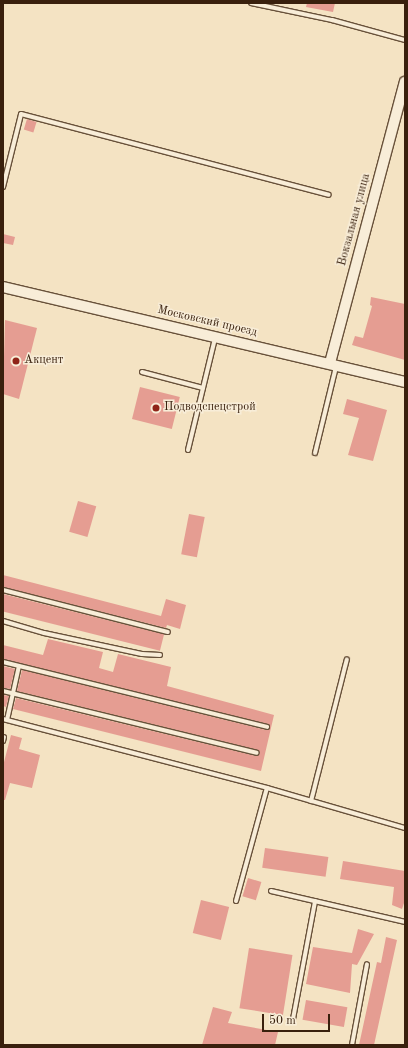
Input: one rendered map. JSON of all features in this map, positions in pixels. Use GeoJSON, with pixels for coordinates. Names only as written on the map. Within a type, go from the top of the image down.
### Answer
{"type":"FeatureCollection","features":[{"type":"Feature","properties":{"kind":"street","name":"Вокзальная улица"},"geometry":{"type":"LineString","coordinates":[[333,364],[405,82]]}},
{"type":"Feature","properties":{"kind":"street","name":"Московский проезд"},"geometry":{"type":"LineString","coordinates":[[3,287],[405,382]]}},
{"type":"Feature","properties":{"kind":"lane"},"geometry":{"type":"LineString","coordinates":[[251,3],[332,20],[405,40]]}},
{"type":"Feature","properties":{"kind":"lane"},"geometry":{"type":"LineString","coordinates":[[3,187],[20,114],[329,195]]}},
{"type":"Feature","properties":{"kind":"lane"},"geometry":{"type":"LineString","coordinates":[[188,450],[215,337]]}},
{"type":"Feature","properties":{"kind":"lane"},"geometry":{"type":"LineString","coordinates":[[315,453],[333,364]]}},
{"type":"Feature","properties":{"kind":"lane"},"geometry":{"type":"LineString","coordinates":[[142,372],[203,388]]}},
{"type":"Feature","properties":{"kind":"lane"},"geometry":{"type":"LineString","coordinates":[[3,590],[168,632]]}},
{"type":"Feature","properties":{"kind":"lane"},"geometry":{"type":"LineString","coordinates":[[3,621],[44,633],[142,654],[160,655]]}},
{"type":"Feature","properties":{"kind":"lane"},"geometry":{"type":"LineString","coordinates":[[311,801],[347,659]]}},
{"type":"Feature","properties":{"kind":"lane"},"geometry":{"type":"LineString","coordinates":[[3,662],[267,727]]}},
{"type":"Feature","properties":{"kind":"lane"},"geometry":{"type":"LineString","coordinates":[[19,666],[5,720],[267,788],[405,828]]}},
{"type":"Feature","properties":{"kind":"lane"},"geometry":{"type":"LineString","coordinates":[[3,691],[257,753]]}},
{"type":"Feature","properties":{"kind":"lane"},"geometry":{"type":"LineString","coordinates":[[236,901],[267,788]]}},
{"type":"Feature","properties":{"kind":"lane"},"geometry":{"type":"LineString","coordinates":[[271,890],[405,922]]}},
{"type":"Feature","properties":{"kind":"lane"},"geometry":{"type":"LineString","coordinates":[[293,1019],[314,901]]}},
{"type":"Feature","properties":{"kind":"lane"},"geometry":{"type":"LineString","coordinates":[[352,1045],[367,964]]}},
{"type":"Feature","properties":{"kind":"building"},"geometry":{"type":"Polygon","coordinates":[[[307,3],[335,3],[333,12],[306,7],[307,3]]]}},
{"type":"Feature","properties":{"kind":"building"},"geometry":{"type":"Polygon","coordinates":[[[27,119],[37,122],[33,132],[24,130],[27,119]]]}},
{"type":"Feature","properties":{"kind":"building"},"geometry":{"type":"Polygon","coordinates":[[[3,234],[15,237],[13,245],[3,243],[3,234]]]}},
{"type":"Feature","properties":{"kind":"building"},"geometry":{"type":"Polygon","coordinates":[[[371,297],[405,304],[405,360],[352,345],[355,336],[363,338],[372,306],[370,305],[371,297]]]}},
{"type":"Feature","properties":{"kind":"building","name":"Акцент"},"geometry":{"type":"Polygon","coordinates":[[[5,320],[37,328],[19,399],[3,394],[5,320]]]}},
{"type":"Feature","properties":{"kind":"building","name":"Подводспецстрой"},"geometry":{"type":"Polygon","coordinates":[[[140,387],[180,397],[172,429],[132,419],[140,387]]]}},
{"type":"Feature","properties":{"kind":"building"},"geometry":{"type":"Polygon","coordinates":[[[347,399],[387,410],[373,461],[348,455],[359,418],[343,414],[347,399]]]}},
{"type":"Feature","properties":{"kind":"building"},"geometry":{"type":"Polygon","coordinates":[[[78,501],[96,506],[87,537],[69,532],[78,501]]]}},
{"type":"Feature","properties":{"kind":"building"},"geometry":{"type":"Polygon","coordinates":[[[189,514],[205,517],[197,557],[181,554],[189,514]]]}},
{"type":"Feature","properties":{"kind":"building"},"geometry":{"type":"Polygon","coordinates":[[[3,575],[161,616],[166,599],[186,605],[180,629],[167,625],[166,628],[3,587],[3,575]]]}},
{"type":"Feature","properties":{"kind":"building"},"geometry":{"type":"Polygon","coordinates":[[[3,594],[164,634],[160,651],[3,612],[3,594]]]}},
{"type":"Feature","properties":{"kind":"building"},"geometry":{"type":"Polygon","coordinates":[[[48,639],[103,652],[99,668],[113,672],[118,654],[171,667],[167,686],[274,715],[261,771],[13,709],[16,698],[256,756],[260,754],[258,750],[17,691],[22,670],[266,730],[270,728],[268,724],[3,659],[3,645],[43,655],[48,639]]]}},
{"type":"Feature","properties":{"kind":"building"},"geometry":{"type":"Polygon","coordinates":[[[3,666],[15,669],[10,689],[3,688],[3,666]]]}},
{"type":"Feature","properties":{"kind":"building"},"geometry":{"type":"Polygon","coordinates":[[[3,695],[9,696],[6,707],[3,706],[3,695]]]}},
{"type":"Feature","properties":{"kind":"building"},"geometry":{"type":"Polygon","coordinates":[[[11,735],[22,738],[19,749],[40,755],[32,788],[10,783],[5,800],[3,800],[3,766],[11,735]]]}},
{"type":"Feature","properties":{"kind":"building"},"geometry":{"type":"Polygon","coordinates":[[[265,848],[328,857],[326,877],[262,868],[265,848]]]}},
{"type":"Feature","properties":{"kind":"building"},"geometry":{"type":"Polygon","coordinates":[[[343,861],[405,871],[405,900],[402,909],[392,905],[394,887],[340,879],[343,861]]]}},
{"type":"Feature","properties":{"kind":"building"},"geometry":{"type":"Polygon","coordinates":[[[248,878],[261,882],[256,900],[242,896],[248,878]]]}},
{"type":"Feature","properties":{"kind":"building"},"geometry":{"type":"Polygon","coordinates":[[[201,900],[229,907],[221,940],[193,933],[201,900]]]}},
{"type":"Feature","properties":{"kind":"building"},"geometry":{"type":"Polygon","coordinates":[[[358,929],[374,934],[357,965],[352,964],[350,993],[306,984],[313,947],[352,953],[358,929]]]}},
{"type":"Feature","properties":{"kind":"building"},"geometry":{"type":"Polygon","coordinates":[[[386,937],[397,940],[374,1045],[359,1045],[377,962],[381,963],[386,937]]]}},
{"type":"Feature","properties":{"kind":"building"},"geometry":{"type":"Polygon","coordinates":[[[249,948],[292,955],[283,1015],[239,1008],[249,948]]]}},
{"type":"Feature","properties":{"kind":"building"},"geometry":{"type":"Polygon","coordinates":[[[306,1000],[347,1007],[344,1027],[303,1020],[306,1000]]]}},
{"type":"Feature","properties":{"kind":"building"},"geometry":{"type":"Polygon","coordinates":[[[213,1007],[232,1012],[228,1023],[278,1032],[275,1045],[202,1045],[213,1007]]]}},
{"type":"Feature","properties":{"kind":"place","name":"Акцент"},"geometry":{"type":"Point","coordinates":[16,361]}},
{"type":"Feature","properties":{"kind":"place","name":"Подводспецстрой"},"geometry":{"type":"Point","coordinates":[156,408]}}]}
